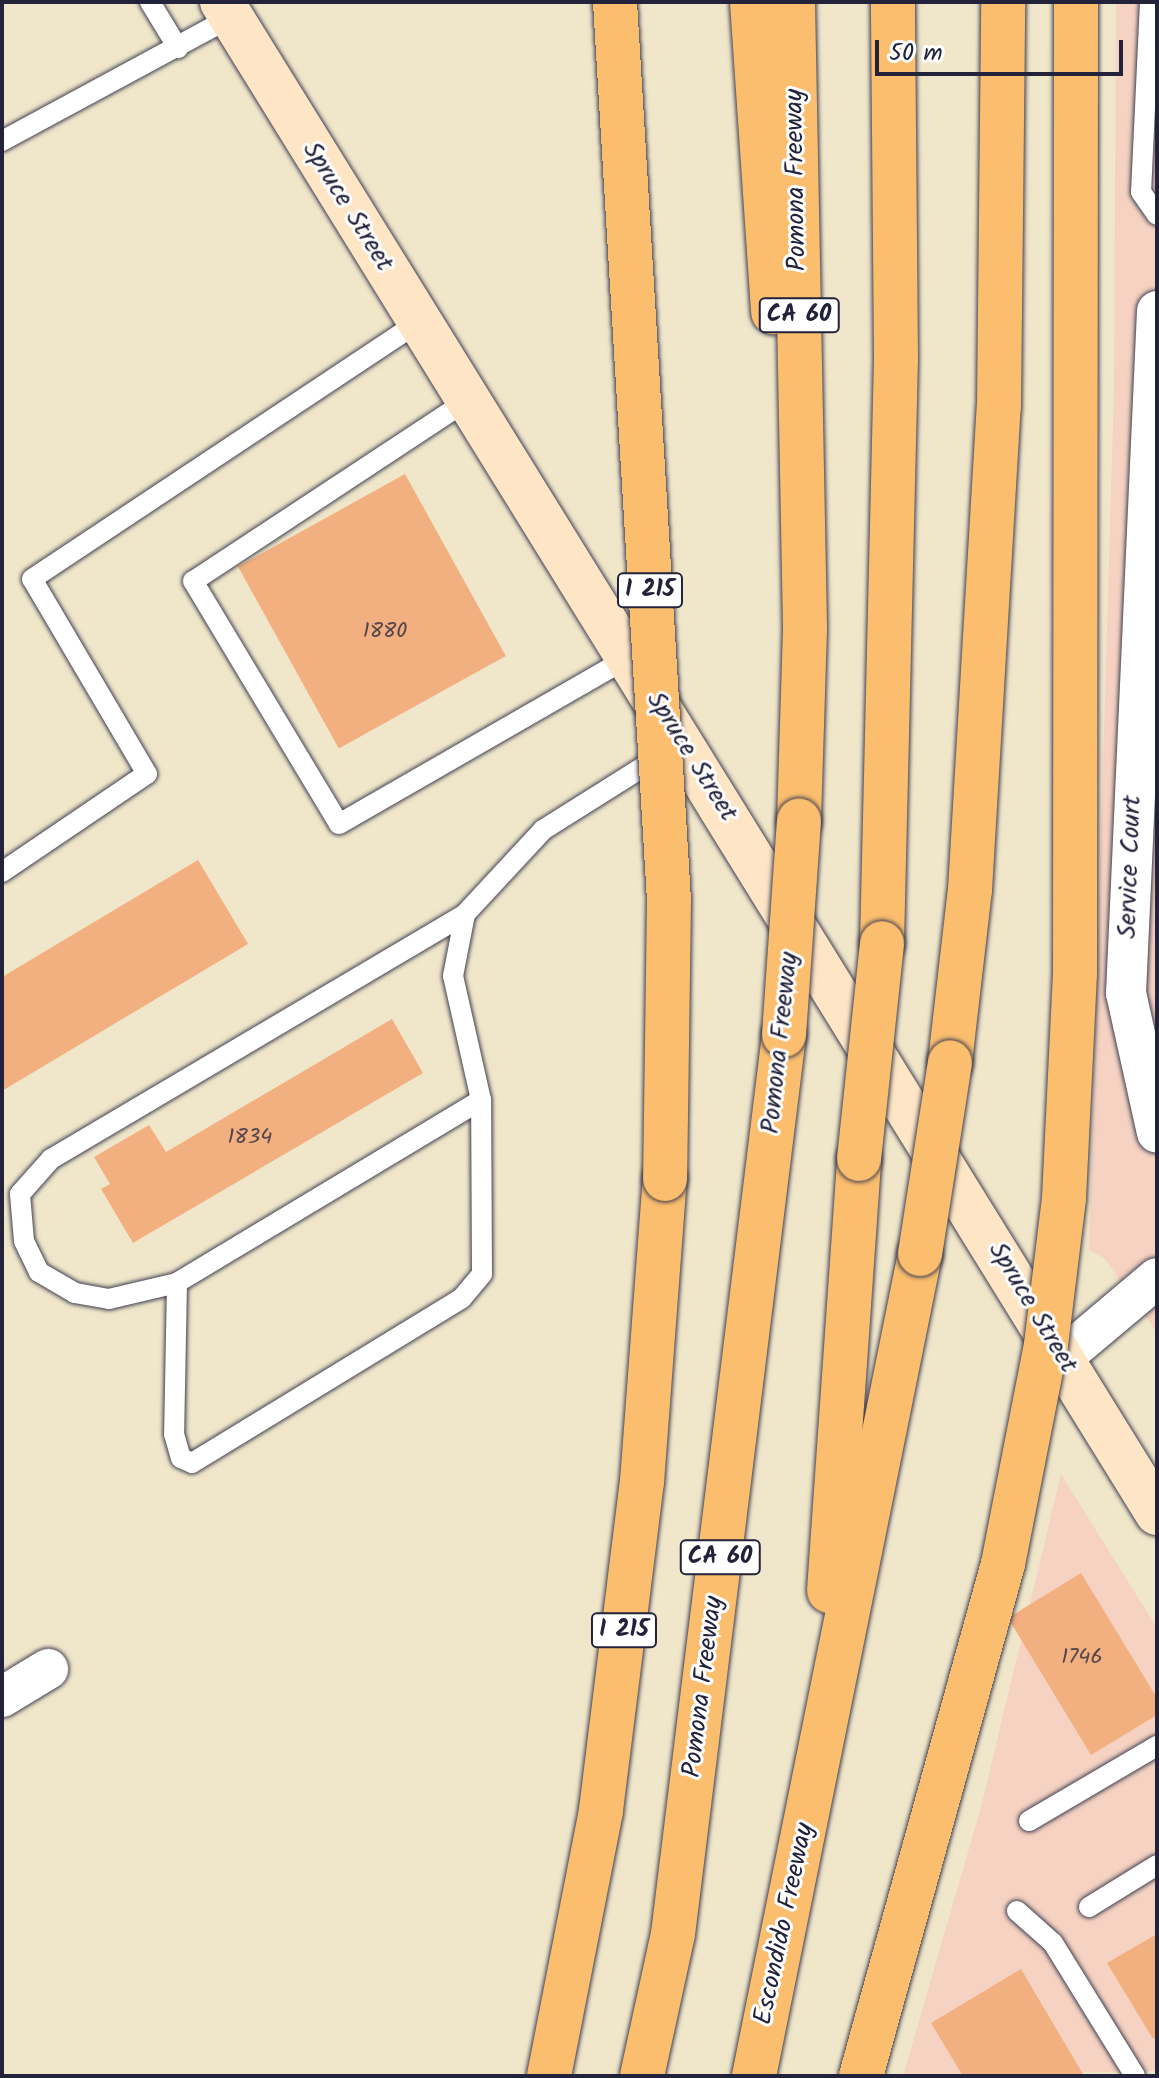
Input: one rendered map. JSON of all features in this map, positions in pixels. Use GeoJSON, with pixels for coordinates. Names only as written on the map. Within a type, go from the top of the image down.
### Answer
{"type":"FeatureCollection","features":[{"type":"Feature","properties":{"kind":"highway","name":"I 215"},"geometry":{"type":"LineString","coordinates":[[549,2076],[601,1810],[642,1482],[665,1179],[669,900],[615,2]]}},
{"type":"Feature","properties":{"kind":"highway"},"geometry":{"type":"LineString","coordinates":[[752,2],[764,217],[805,629]]}},
{"type":"Feature","properties":{"kind":"highway","name":"Pomona Freeway"},"geometry":{"type":"LineString","coordinates":[[642,2076],[673,1934],[784,1035],[799,821],[805,629],[793,2]]}},
{"type":"Feature","properties":{"kind":"highway"},"geometry":{"type":"LineString","coordinates":[[816,1773],[859,1159],[882,943],[896,358],[893,2]]}},
{"type":"Feature","properties":{"kind":"highway"},"geometry":{"type":"LineString","coordinates":[[978,2],[999,406]]}},
{"type":"Feature","properties":{"kind":"highway"},"geometry":{"type":"LineString","coordinates":[[816,1773],[920,1254],[950,1062],[970,890],[999,406],[1003,2]]}},
{"type":"Feature","properties":{"kind":"highway"},"geometry":{"type":"LineString","coordinates":[[861,2076],[1003,1564],[1034,1419],[1061,1228],[1075,959],[1076,2]]}},
{"type":"Feature","properties":{"kind":"highway","name":"Escondido Freeway"},"geometry":{"type":"LineString","coordinates":[[754,2076],[816,1773]]}},
{"type":"Feature","properties":{"kind":"main road","name":"Spruce Street"},"geometry":{"type":"LineString","coordinates":[[226,10],[1157,1513]]}},
{"type":"Feature","properties":{"kind":"street","name":"Service Court"},"geometry":{"type":"LineString","coordinates":[[1157,311],[1126,993],[1149,1057],[1157,1133]]}},
{"type":"Feature","properties":{"kind":"street"},"geometry":{"type":"LineString","coordinates":[[1062,1358],[1157,1278]]}},
{"type":"Feature","properties":{"kind":"street"},"geometry":{"type":"LineString","coordinates":[[2,1697],[48,1669]]}},
{"type":"Feature","properties":{"kind":"lane"},"geometry":{"type":"LineString","coordinates":[[150,2],[178,48]]}},
{"type":"Feature","properties":{"kind":"lane"},"geometry":{"type":"LineString","coordinates":[[1150,2],[1141,192],[1157,215]]}},
{"type":"Feature","properties":{"kind":"lane"},"geometry":{"type":"LineString","coordinates":[[2,141],[178,48],[226,10]]}},
{"type":"Feature","properties":{"kind":"lane"},"geometry":{"type":"LineString","coordinates":[[2,872],[147,774],[32,579],[419,322]]}},
{"type":"Feature","properties":{"kind":"lane"},"geometry":{"type":"LineString","coordinates":[[468,400],[193,581],[339,824],[628,658]]}},
{"type":"Feature","properties":{"kind":"lane"},"geometry":{"type":"LineString","coordinates":[[481,1100],[177,1283],[109,1299],[75,1293],[39,1272],[24,1241],[20,1194],[51,1159],[465,914],[543,830],[682,742]]}},
{"type":"Feature","properties":{"kind":"lane"},"geometry":{"type":"LineString","coordinates":[[177,1283],[174,1434],[181,1458],[192,1463],[462,1298],[482,1274],[481,1100],[453,976],[465,914]]}},
{"type":"Feature","properties":{"kind":"lane"},"geometry":{"type":"LineString","coordinates":[[1029,1821],[1157,1746]]}},
{"type":"Feature","properties":{"kind":"lane"},"geometry":{"type":"LineString","coordinates":[[1089,1907],[1157,1865]]}},
{"type":"Feature","properties":{"kind":"lane"},"geometry":{"type":"LineString","coordinates":[[1017,1911],[1053,1943],[1135,2076]]}},
{"type":"Feature","properties":{"kind":"shaded area"},"geometry":{"type":"Polygon","coordinates":[[[1116,2],[1157,2],[1157,1333],[1104,1258],[1089,1250],[1114,388],[1116,2]]]}},
{"type":"Feature","properties":{"kind":"shaded area"},"geometry":{"type":"Polygon","coordinates":[[[1061,1474],[1157,1628],[1157,2071],[903,2076],[981,1807],[1061,1474]]]}},
{"type":"Feature","properties":{"kind":"building"},"geometry":{"type":"Polygon","coordinates":[[[405,474],[506,656],[339,749],[238,567],[405,474]]]}},
{"type":"Feature","properties":{"kind":"building"},"geometry":{"type":"Polygon","coordinates":[[[198,860],[248,944],[2,1091],[2,977],[198,860]]]}},
{"type":"Feature","properties":{"kind":"building"},"geometry":{"type":"Polygon","coordinates":[[[392,1019],[423,1073],[133,1243],[101,1189],[110,1184],[94,1157],[149,1125],[166,1152],[392,1019]]]}},
{"type":"Feature","properties":{"kind":"building"},"geometry":{"type":"Polygon","coordinates":[[[1081,1573],[1157,1698],[1157,1715],[1091,1755],[1008,1618],[1081,1573]]]}},
{"type":"Feature","properties":{"kind":"building"},"geometry":{"type":"Polygon","coordinates":[[[1157,1934],[1157,2037],[1153,2039],[1107,1963],[1157,1934]]]}},
{"type":"Feature","properties":{"kind":"building"},"geometry":{"type":"Polygon","coordinates":[[[1021,1969],[1084,2076],[963,2076],[931,2023],[1021,1969]]]}}]}
